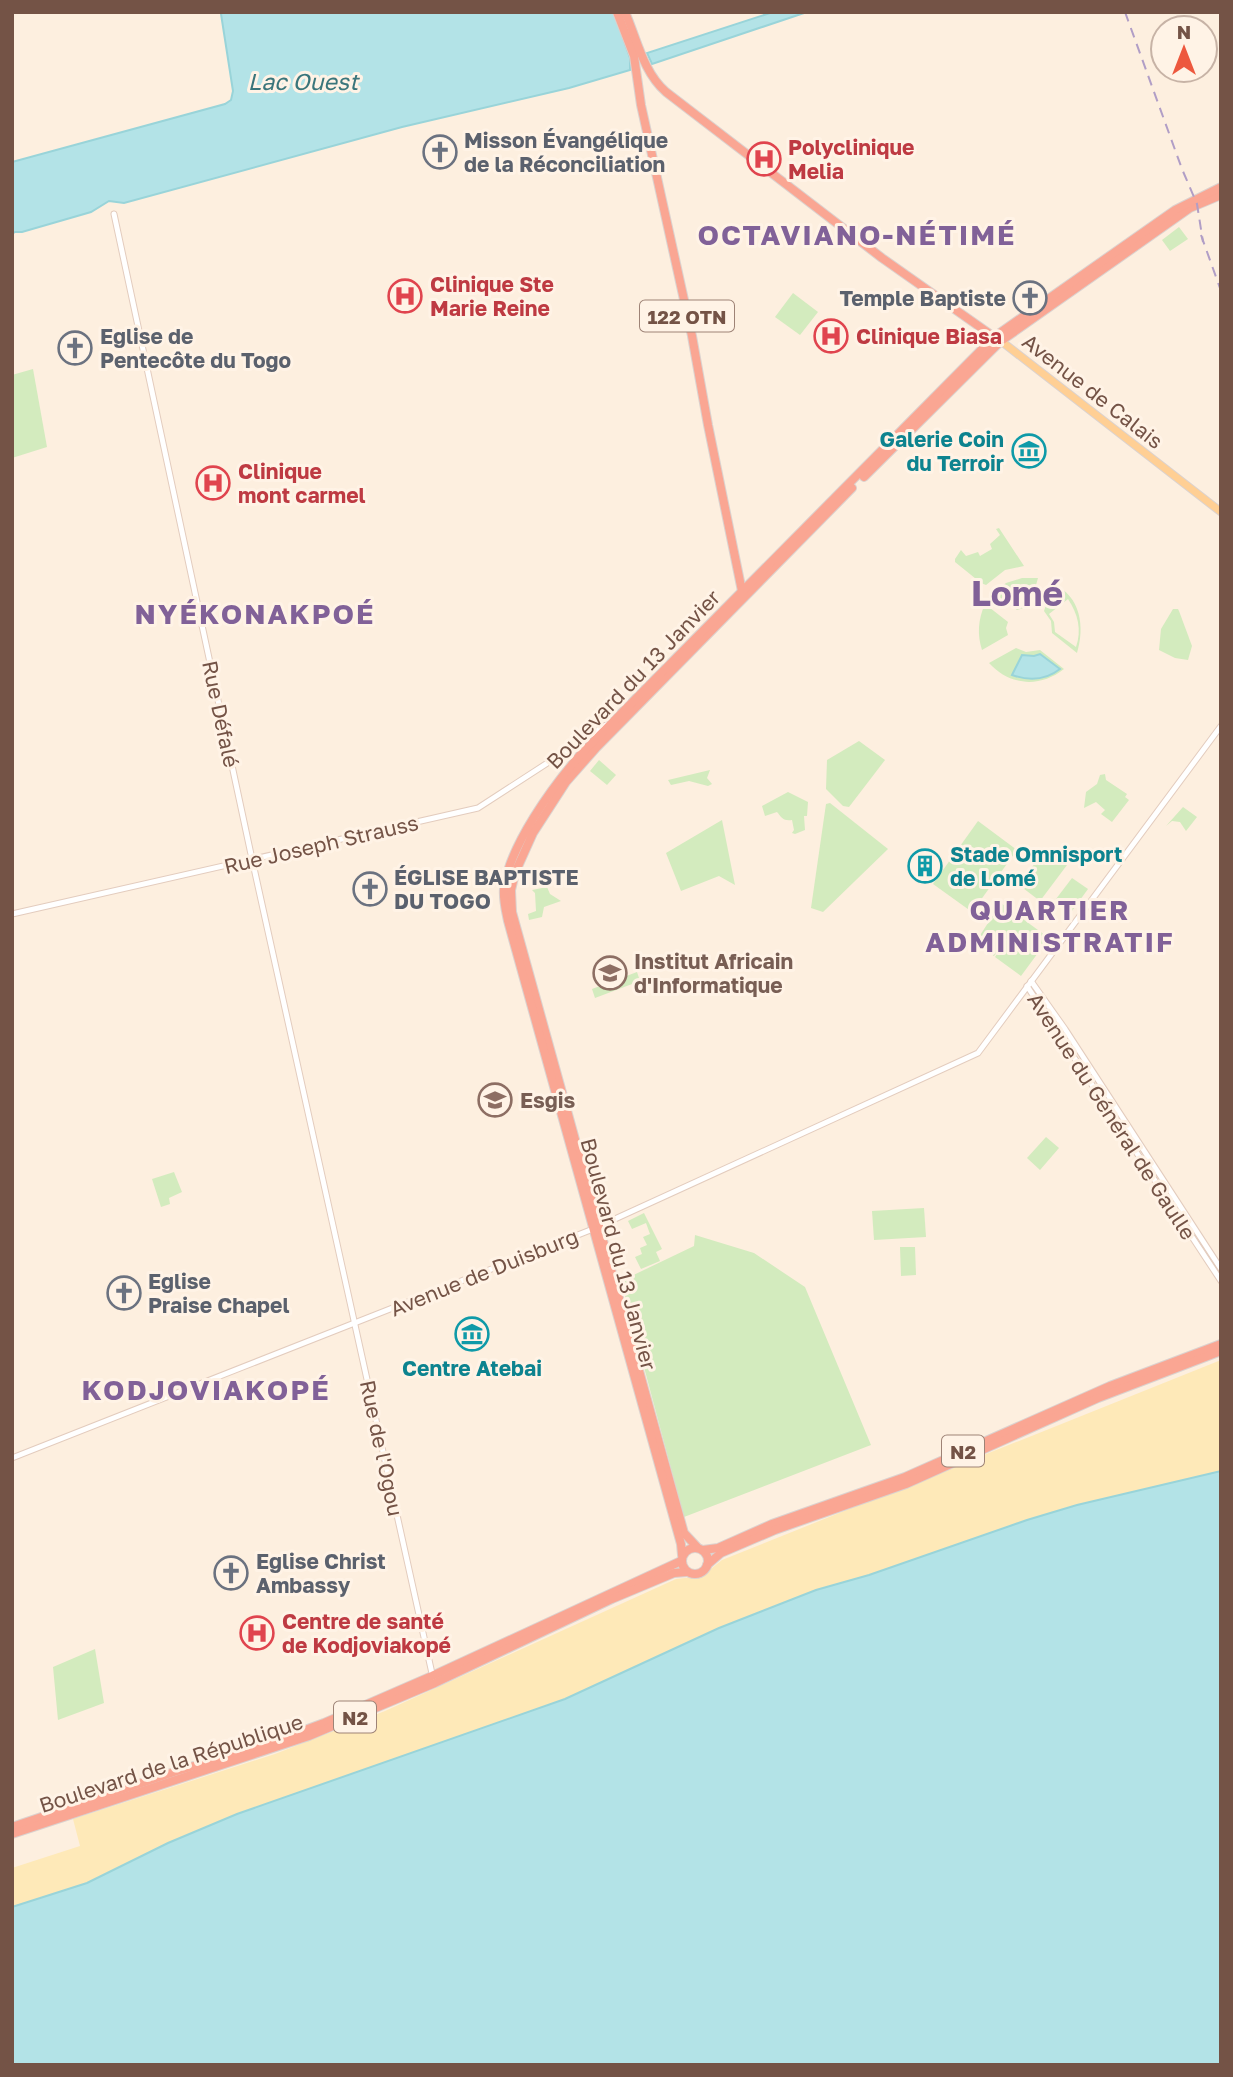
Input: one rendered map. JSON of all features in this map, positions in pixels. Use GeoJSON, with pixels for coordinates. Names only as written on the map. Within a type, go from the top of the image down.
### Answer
{"type":"FeatureCollection","features":[{"type":"Feature","properties":{"kind":"highway"},"geometry":{"type":"LineString","coordinates":[[617,12],[629,29]]}},
{"type":"Feature","properties":{"kind":"highway"},"geometry":{"type":"LineString","coordinates":[[625,12],[629,29]]}},
{"type":"Feature","properties":{"kind":"highway","name":"Avenue de Calais"},"geometry":{"type":"LineString","coordinates":[[629,29],[638,54],[655,82],[882,258],[997,339]]}},
{"type":"Feature","properties":{"kind":"highway","name":"122 OTN"},"geometry":{"type":"LineString","coordinates":[[638,54],[636,70],[643,115],[692,336],[742,595]]}},
{"type":"Feature","properties":{"kind":"highway","name":"Boulevard du 13 Janvier"},"geometry":{"type":"LineString","coordinates":[[682,1558],[512,912],[513,877],[526,845],[576,768],[742,595],[997,339],[1175,210],[1221,187]]}},
{"type":"Feature","properties":{"kind":"highway","name":"Boulevard du 13 Janvier"},"geometry":{"type":"LineString","coordinates":[[997,339],[1190,208],[1221,195]]}},
{"type":"Feature","properties":{"kind":"highway","name":"Boulevard du 13 Janvier"},"geometry":{"type":"LineString","coordinates":[[700,1549],[684,1533],[535,1021],[504,899],[507,874],[527,830],[561,778],[608,724],[742,595]]}},
{"type":"Feature","properties":{"kind":"highway","name":"N2"},"geometry":{"type":"LineString","coordinates":[[700,1549],[718,1548],[772,1524],[905,1477],[1098,1391],[1221,1344]]}},
{"type":"Feature","properties":{"kind":"highway","name":"N2"},"geometry":{"type":"LineString","coordinates":[[708,1565],[721,1553],[775,1530],[906,1483],[1098,1398],[1221,1352]]}},
{"type":"Feature","properties":{"kind":"highway"},"geometry":{"type":"LineString","coordinates":[[700,1549],[708,1557],[708,1565],[704,1571],[697,1574],[687,1572],[682,1558],[687,1550],[700,1549]]}},
{"type":"Feature","properties":{"kind":"highway","name":"Boulevard de la République"},"geometry":{"type":"LineString","coordinates":[[12,1827],[174,1772],[271,1743],[433,1680],[682,1558]]}},
{"type":"Feature","properties":{"kind":"highway","name":"Boulevard de la République"},"geometry":{"type":"LineString","coordinates":[[12,1834],[272,1750],[337,1725],[612,1599],[674,1573],[687,1572]]}},
{"type":"Feature","properties":{"kind":"main road","name":"Avenue de Calais"},"geometry":{"type":"LineString","coordinates":[[997,339],[1221,512]]}},
{"type":"Feature","properties":{"kind":"street","name":"Rue Défalé"},"geometry":{"type":"LineString","coordinates":[[114,214],[330,1212]]}},
{"type":"Feature","properties":{"kind":"street","name":"Rue Joseph Strauss"},"geometry":{"type":"LineString","coordinates":[[12,914],[478,808],[608,724]]}},
{"type":"Feature","properties":{"kind":"street"},"geometry":{"type":"LineString","coordinates":[[1029,984],[1221,726]]}},
{"type":"Feature","properties":{"kind":"street","name":"Avenue de Duisburg"},"geometry":{"type":"LineString","coordinates":[[12,1458],[596,1227],[978,1053],[1029,984]]}},
{"type":"Feature","properties":{"kind":"street","name":"Avenue du Général de Gaulle"},"geometry":{"type":"LineString","coordinates":[[1029,984],[1221,1269]]}},
{"type":"Feature","properties":{"kind":"street","name":"Avenue du Général de Gaulle"},"geometry":{"type":"LineString","coordinates":[[1105,1096],[1221,1281]]}},
{"type":"Feature","properties":{"kind":"street","name":"Rue de l'Ogou"},"geometry":{"type":"LineString","coordinates":[[330,1212],[433,1680]]}},
{"type":"Feature","properties":{"kind":"green space"},"geometry":{"type":"Polygon","coordinates":[[[1179,227],[1188,239],[1170,251],[1162,240],[1179,227]]]}},
{"type":"Feature","properties":{"kind":"green space"},"geometry":{"type":"Polygon","coordinates":[[[793,293],[818,312],[800,335],[775,317],[793,293]]]}},
{"type":"Feature","properties":{"kind":"green space"},"geometry":{"type":"Polygon","coordinates":[[[33,369],[47,447],[12,458],[12,375],[33,369]]]}},
{"type":"Feature","properties":{"kind":"green space"},"geometry":{"type":"Polygon","coordinates":[[[999,528],[1024,566],[1005,570],[986,585],[955,562],[955,559],[961,550],[966,556],[978,552],[980,556],[992,549],[990,544],[1000,535],[996,529],[999,528]]]}},
{"type":"Feature","properties":{"kind":"green space"},"geometry":{"type":"Polygon","coordinates":[[[1022,578],[1038,578],[1030,606],[1017,610],[993,593],[1006,583],[1022,578]]]}},
{"type":"Feature","properties":{"kind":"green space"},"geometry":{"type":"Polygon","coordinates":[[[1053,584],[1070,596],[1080,623],[1077,653],[1052,633],[1051,621],[1044,611],[1053,584]],[[1068,599],[1049,614],[1054,622],[1055,632],[1076,647],[1079,628],[1068,599]]]}},
{"type":"Feature","properties":{"kind":"green space"},"geometry":{"type":"Polygon","coordinates":[[[985,604],[1008,622],[1008,635],[982,650],[979,627],[985,604]]]}},
{"type":"Feature","properties":{"kind":"green space"},"geometry":{"type":"Polygon","coordinates":[[[1173,609],[1178,609],[1192,646],[1188,660],[1175,658],[1159,650],[1161,629],[1173,609]]]}},
{"type":"Feature","properties":{"kind":"green space"},"geometry":{"type":"Polygon","coordinates":[[[1016,648],[1026,652],[1040,650],[1064,669],[1045,679],[1025,682],[1006,676],[989,663],[1016,648]]]}},
{"type":"Feature","properties":{"kind":"green space"},"geometry":{"type":"Polygon","coordinates":[[[859,741],[885,760],[849,807],[843,806],[826,789],[827,760],[859,741]]]}},
{"type":"Feature","properties":{"kind":"green space"},"geometry":{"type":"Polygon","coordinates":[[[599,760],[616,775],[607,785],[590,771],[599,760]]]}},
{"type":"Feature","properties":{"kind":"green space"},"geometry":{"type":"Polygon","coordinates":[[[710,770],[707,778],[712,784],[708,786],[689,781],[671,785],[668,780],[710,770]]]}},
{"type":"Feature","properties":{"kind":"green space"},"geometry":{"type":"Polygon","coordinates":[[[1105,774],[1106,780],[1127,794],[1125,797],[1129,800],[1112,822],[1101,814],[1105,810],[1096,802],[1084,808],[1086,792],[1097,784],[1100,775],[1105,774]]]}},
{"type":"Feature","properties":{"kind":"green space"},"geometry":{"type":"Polygon","coordinates":[[[788,792],[808,802],[807,816],[804,816],[805,830],[795,834],[792,833],[792,820],[785,819],[777,812],[765,816],[762,806],[788,792]]]}},
{"type":"Feature","properties":{"kind":"green space"},"geometry":{"type":"Polygon","coordinates":[[[830,803],[888,849],[823,912],[811,908],[826,804],[830,803]]]}},
{"type":"Feature","properties":{"kind":"green space"},"geometry":{"type":"Polygon","coordinates":[[[1183,807],[1197,817],[1186,831],[1180,822],[1172,821],[1166,826],[1183,807]]]}},
{"type":"Feature","properties":{"kind":"green space"},"geometry":{"type":"Polygon","coordinates":[[[722,820],[735,885],[719,876],[681,891],[666,853],[722,820]]]}},
{"type":"Feature","properties":{"kind":"green space"},"geometry":{"type":"Polygon","coordinates":[[[978,821],[1017,850],[972,912],[933,884],[978,821]]]}},
{"type":"Feature","properties":{"kind":"green space"},"geometry":{"type":"Polygon","coordinates":[[[1046,848],[1067,865],[1040,901],[1019,885],[1046,848]]]}},
{"type":"Feature","properties":{"kind":"green space"},"geometry":{"type":"Polygon","coordinates":[[[1072,878],[1088,889],[1072,911],[1056,899],[1072,878]]]}},
{"type":"Feature","properties":{"kind":"green space"},"geometry":{"type":"Polygon","coordinates":[[[547,887],[550,894],[561,901],[544,907],[542,917],[529,920],[528,914],[536,911],[535,893],[532,890],[547,887]]]}},
{"type":"Feature","properties":{"kind":"green space"},"geometry":{"type":"Polygon","coordinates":[[[1001,903],[1049,938],[1021,976],[995,957],[1012,932],[994,956],[975,943],[1001,903]]]}},
{"type":"Feature","properties":{"kind":"green space"},"geometry":{"type":"Polygon","coordinates":[[[637,972],[640,981],[595,998],[592,989],[637,972]]]}},
{"type":"Feature","properties":{"kind":"green space"},"geometry":{"type":"Polygon","coordinates":[[[1046,1137],[1059,1148],[1040,1170],[1027,1158],[1046,1137]]]}},
{"type":"Feature","properties":{"kind":"green space"},"geometry":{"type":"Polygon","coordinates":[[[174,1172],[182,1192],[169,1198],[170,1204],[161,1207],[152,1179],[174,1172]]]}},
{"type":"Feature","properties":{"kind":"green space"},"geometry":{"type":"Polygon","coordinates":[[[924,1208],[926,1237],[874,1240],[872,1211],[924,1208]]]}},
{"type":"Feature","properties":{"kind":"green space"},"geometry":{"type":"Polygon","coordinates":[[[644,1213],[662,1249],[656,1252],[660,1261],[641,1269],[635,1257],[642,1254],[640,1248],[647,1245],[643,1237],[650,1234],[646,1223],[632,1229],[628,1221],[644,1213]]]}},
{"type":"Feature","properties":{"kind":"green space"},"geometry":{"type":"Polygon","coordinates":[[[695,1235],[754,1253],[805,1287],[871,1445],[684,1517],[621,1281],[694,1246],[695,1235]]]}},
{"type":"Feature","properties":{"kind":"green space"},"geometry":{"type":"Polygon","coordinates":[[[900,1247],[915,1247],[916,1275],[901,1276],[900,1247]]]}},
{"type":"Feature","properties":{"kind":"green space"},"geometry":{"type":"Polygon","coordinates":[[[95,1649],[104,1703],[58,1720],[53,1667],[95,1649]]]}},
{"type":"Feature","properties":{"kind":"sand"},"geometry":{"type":"Polygon","coordinates":[[[1221,1360],[1221,1471],[1077,1505],[869,1575],[816,1590],[719,1628],[565,1699],[237,1814],[168,1843],[87,1883],[12,1907],[12,1868],[80,1846],[73,1819],[275,1754],[385,1711],[676,1579],[702,1576],[722,1560],[1221,1360]]]}},
{"type":"Feature","properties":{"kind":"water","name":"Lac Ouest"},"geometry":{"type":"Polygon","coordinates":[[[614,12],[630,58],[630,70],[569,88],[402,127],[124,203],[109,201],[91,212],[12,234],[12,162],[225,104],[231,100],[233,91],[221,14],[614,12]]]}},
{"type":"Feature","properties":{"kind":"water"},"geometry":{"type":"Polygon","coordinates":[[[773,12],[807,12],[652,64],[647,53],[773,12]]]}},
{"type":"Feature","properties":{"kind":"water"},"geometry":{"type":"Polygon","coordinates":[[[1040,654],[1060,669],[1037,678],[1012,675],[1022,655],[1040,654]]]}},
{"type":"Feature","properties":{"kind":"water"},"geometry":{"type":"Polygon","coordinates":[[[1221,1471],[1221,2065],[12,2065],[12,1907],[87,1883],[168,1843],[237,1814],[565,1699],[719,1628],[816,1590],[869,1575],[1077,1505],[1221,1471]]]}},
{"type":"Feature","properties":{"kind":"railway"},"geometry":{"type":"LineString","coordinates":[[1125,12],[1197,204],[1203,242]]}},
{"type":"Feature","properties":{"kind":"railway"},"geometry":{"type":"LineString","coordinates":[[1201,235],[1221,291]]}},
{"type":"Feature","properties":{"kind":"place","name":"Misson Évangélique de la Réconciliation"},"geometry":{"type":"Point","coordinates":[440,152]}},
{"type":"Feature","properties":{"kind":"place","name":"Polyclinique Melia"},"geometry":{"type":"Point","coordinates":[764,159]}},
{"type":"Feature","properties":{"kind":"place","name":"Clinique Ste Marie Reine"},"geometry":{"type":"Point","coordinates":[405,296]}},
{"type":"Feature","properties":{"kind":"place","name":"Temple Baptiste"},"geometry":{"type":"Point","coordinates":[1030,298]}},
{"type":"Feature","properties":{"kind":"place","name":"Clinique Biasa"},"geometry":{"type":"Point","coordinates":[831,336]}},
{"type":"Feature","properties":{"kind":"place","name":"Eglise de Pentecôte du Togo"},"geometry":{"type":"Point","coordinates":[75,348]}},
{"type":"Feature","properties":{"kind":"place","name":"Galerie Coin du Terroir"},"geometry":{"type":"Point","coordinates":[1029,451]}},
{"type":"Feature","properties":{"kind":"place","name":"Clinique mont carmel"},"geometry":{"type":"Point","coordinates":[213,483]}},
{"type":"Feature","properties":{"kind":"place","name":"Stade Omnisport de Lomé"},"geometry":{"type":"Point","coordinates":[925,866]}},
{"type":"Feature","properties":{"kind":"place","name":"ÉGLISE BAPTISTE DU TOGO"},"geometry":{"type":"Point","coordinates":[370,889]}},
{"type":"Feature","properties":{"kind":"place","name":"Institut Africain d'Informatique"},"geometry":{"type":"Point","coordinates":[610,973]}},
{"type":"Feature","properties":{"kind":"place","name":"Esgis"},"geometry":{"type":"Point","coordinates":[495,1100]}},
{"type":"Feature","properties":{"kind":"place","name":"Eglise Praise Chapel"},"geometry":{"type":"Point","coordinates":[124,1293]}},
{"type":"Feature","properties":{"kind":"place","name":"Centre Atebai"},"geometry":{"type":"Point","coordinates":[472,1334]}},
{"type":"Feature","properties":{"kind":"place","name":"Eglise Christ Ambassy"},"geometry":{"type":"Point","coordinates":[231,1573]}},
{"type":"Feature","properties":{"kind":"place","name":"Centre de santé de Kodjoviakopé"},"geometry":{"type":"Point","coordinates":[257,1633]}},
{"type":"Feature","properties":{"kind":"district","name":"OCTAVIANO-NÉTIMÉ"},"geometry":{"type":"Point","coordinates":[857,234]}},
{"type":"Feature","properties":{"kind":"district","name":"Lomé"},"geometry":{"type":"Point","coordinates":[1017,593]}},
{"type":"Feature","properties":{"kind":"district","name":"NYÉKONAKPOÉ"},"geometry":{"type":"Point","coordinates":[255,613]}},
{"type":"Feature","properties":{"kind":"district","name":"QUARTIER ADMINISTRATIF"},"geometry":{"type":"Point","coordinates":[1050,925]}},
{"type":"Feature","properties":{"kind":"district","name":"KODJOVIAKOPÉ"},"geometry":{"type":"Point","coordinates":[206,1389]}}]}
